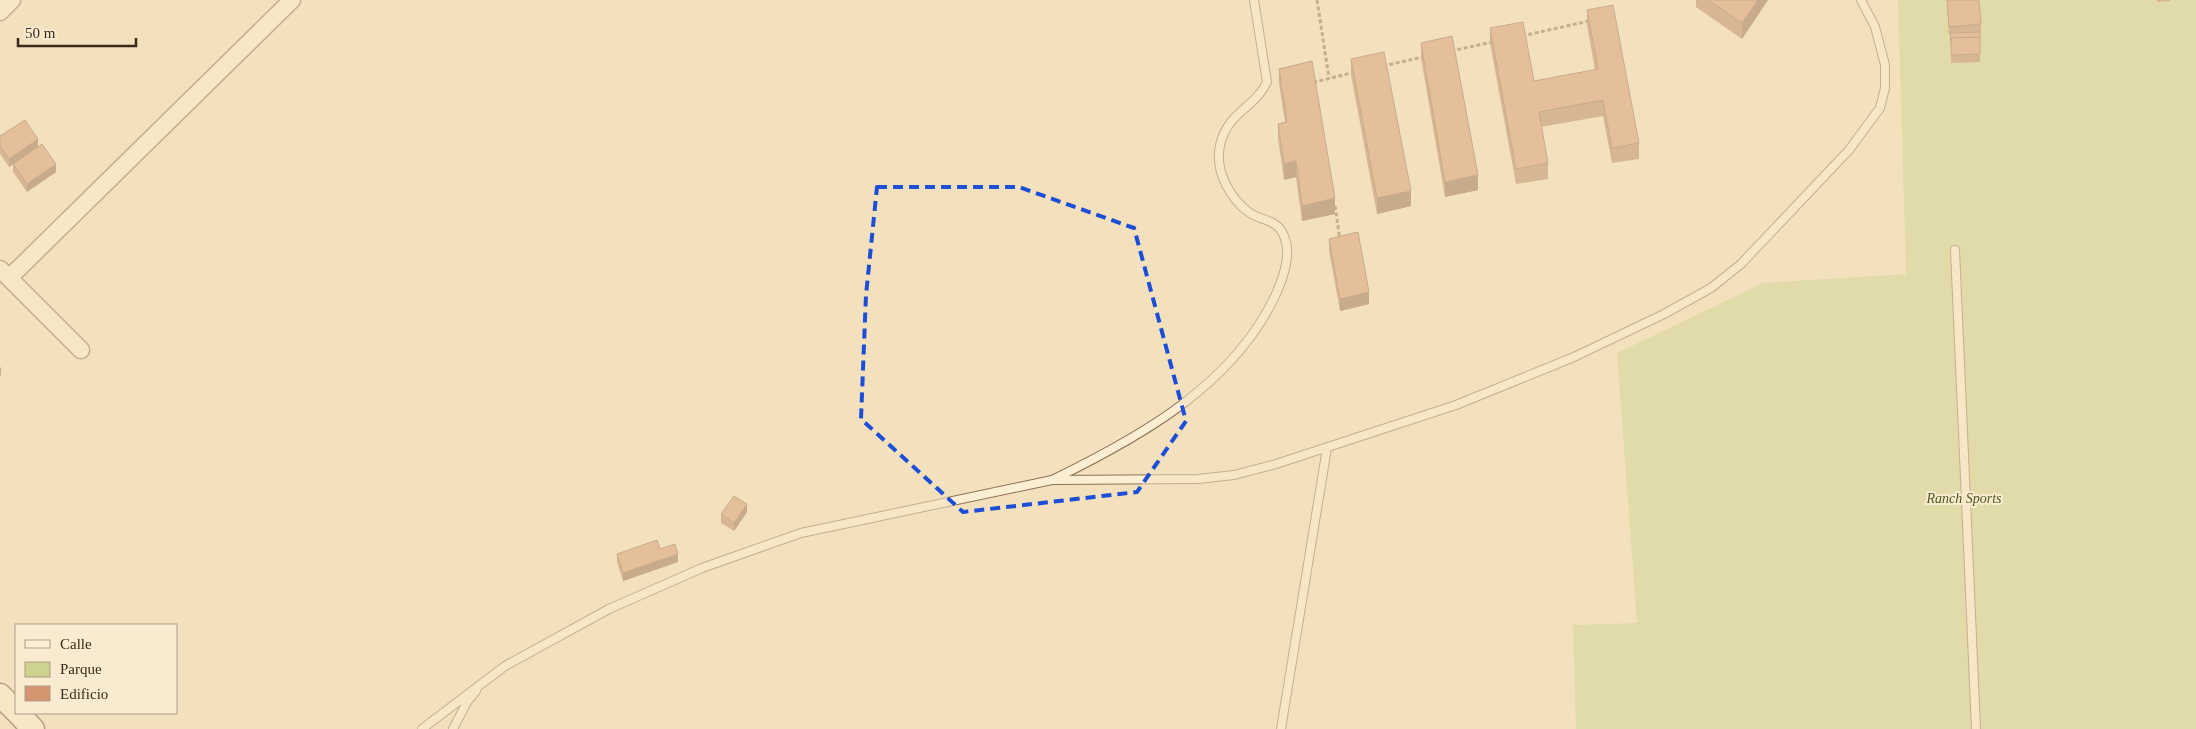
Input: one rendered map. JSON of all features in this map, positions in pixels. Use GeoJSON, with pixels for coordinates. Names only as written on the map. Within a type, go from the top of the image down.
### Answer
{"type":"FeatureCollection","features":[{"type":"Feature","properties":{"kind":"main road"},"geometry":{"type":"LineString","coordinates":[[0,695],[15,710]]}},
{"type":"Feature","properties":{"kind":"main road"},"geometry":{"type":"LineString","coordinates":[[19,714],[33,729]]}},
{"type":"Feature","properties":{"kind":"street"},"geometry":{"type":"LineString","coordinates":[[0,12],[11,0]]}},
{"type":"Feature","properties":{"kind":"street"},"geometry":{"type":"LineString","coordinates":[[81,350],[5,274],[292,0]]}},
{"type":"Feature","properties":{"kind":"lane"},"geometry":{"type":"LineString","coordinates":[[1052,480],[1104,455],[1169,415],[1194,396],[1219,373],[1261,322],[1284,278],[1287,250],[1282,231],[1272,222],[1250,213],[1237,200],[1228,188],[1218,166],[1219,149],[1226,127],[1240,110],[1263,91],[1267,82],[1254,0]]}},
{"type":"Feature","properties":{"kind":"lane"},"geometry":{"type":"LineString","coordinates":[[422,729],[505,666],[609,610],[711,564],[801,533],[1052,480],[1198,480],[1234,475],[1327,448],[1456,405],[1574,357],[1664,314],[1711,288],[1742,264],[1849,150],[1880,108],[1885,88],[1885,65],[1875,27],[1861,0]]}},
{"type":"Feature","properties":{"kind":"lane"},"geometry":{"type":"LineString","coordinates":[[1954,250],[1976,729]]}},
{"type":"Feature","properties":{"kind":"lane"},"geometry":{"type":"LineString","coordinates":[[1281,729],[1327,448]]}},
{"type":"Feature","properties":{"kind":"lane"},"geometry":{"type":"LineString","coordinates":[[453,729],[467,702],[484,682]]}},
{"type":"Feature","properties":{"kind":"path"},"geometry":{"type":"LineString","coordinates":[[1317,0],[1329,78]]}},
{"type":"Feature","properties":{"kind":"path"},"geometry":{"type":"LineString","coordinates":[[1518,36],[1593,20]]}},
{"type":"Feature","properties":{"kind":"path"},"geometry":{"type":"LineString","coordinates":[[1442,53],[1499,41]]}},
{"type":"Feature","properties":{"kind":"path"},"geometry":{"type":"LineString","coordinates":[[1376,67],[1433,55]]}},
{"type":"Feature","properties":{"kind":"path"},"geometry":{"type":"LineString","coordinates":[[1316,91],[1315,82],[1358,71]]}},
{"type":"Feature","properties":{"kind":"path"},"geometry":{"type":"LineString","coordinates":[[1334,199],[1342,248]]}},
{"type":"Feature","properties":{"kind":"highlighted area"},"geometry":{"type":"Polygon","coordinates":[[[877,187],[1019,187],[1134,228],[1186,421],[1137,492],[963,512],[861,419],[866,295],[877,187]]]}},
{"type":"Feature","properties":{"kind":"green space","name":"Ranch Sports"},"geometry":{"type":"Polygon","coordinates":[[[1898,0],[2196,0],[2196,729],[1576,729],[1573,625],[1637,623],[1617,353],[1763,283],[1906,274],[1898,0]]]}},
{"type":"Feature","properties":{"kind":"building"},"geometry":{"type":"Polygon","coordinates":[[[1708,0],[1758,0],[1742,23],[1708,0]]]}},
{"type":"Feature","properties":{"kind":"building"},"geometry":{"type":"Polygon","coordinates":[[[1947,0],[1979,0],[1981,24],[1949,27],[1947,0]]]}},
{"type":"Feature","properties":{"kind":"building"},"geometry":{"type":"Polygon","coordinates":[[[1613,5],[1639,143],[1612,148],[1603,100],[1539,112],[1548,163],[1516,169],[1490,28],[1523,22],[1534,81],[1598,69],[1587,10],[1613,5]]]}},
{"type":"Feature","properties":{"kind":"building"},"geometry":{"type":"Polygon","coordinates":[[[1980,32],[1980,37],[1951,38],[1951,42],[1950,33],[1980,32]]]}},
{"type":"Feature","properties":{"kind":"building"},"geometry":{"type":"Polygon","coordinates":[[[1452,36],[1478,175],[1445,182],[1421,43],[1452,36]]]}},
{"type":"Feature","properties":{"kind":"building"},"geometry":{"type":"Polygon","coordinates":[[[1980,37],[1980,54],[1951,55],[1951,38],[1980,37]]]}},
{"type":"Feature","properties":{"kind":"building"},"geometry":{"type":"Polygon","coordinates":[[[1384,52],[1411,191],[1377,198],[1351,59],[1384,52]]]}},
{"type":"Feature","properties":{"kind":"building"},"geometry":{"type":"Polygon","coordinates":[[[1312,61],[1335,198],[1302,206],[1296,161],[1284,164],[1278,124],[1287,122],[1279,69],[1312,61]]]}},
{"type":"Feature","properties":{"kind":"building"},"geometry":{"type":"Polygon","coordinates":[[[25,120],[38,139],[9,159],[0,146],[0,136],[25,120]]]}},
{"type":"Feature","properties":{"kind":"building"},"geometry":{"type":"Polygon","coordinates":[[[42,144],[56,164],[27,184],[13,164],[42,144]]]}},
{"type":"Feature","properties":{"kind":"building"},"geometry":{"type":"Polygon","coordinates":[[[1358,232],[1369,292],[1340,299],[1329,239],[1358,232]]]}},
{"type":"Feature","properties":{"kind":"building"},"geometry":{"type":"Polygon","coordinates":[[[734,496],[747,504],[734,523],[721,514],[734,496]]]}},
{"type":"Feature","properties":{"kind":"building"},"geometry":{"type":"Polygon","coordinates":[[[657,540],[660,549],[675,544],[678,554],[623,573],[617,554],[657,540]]]}}]}
